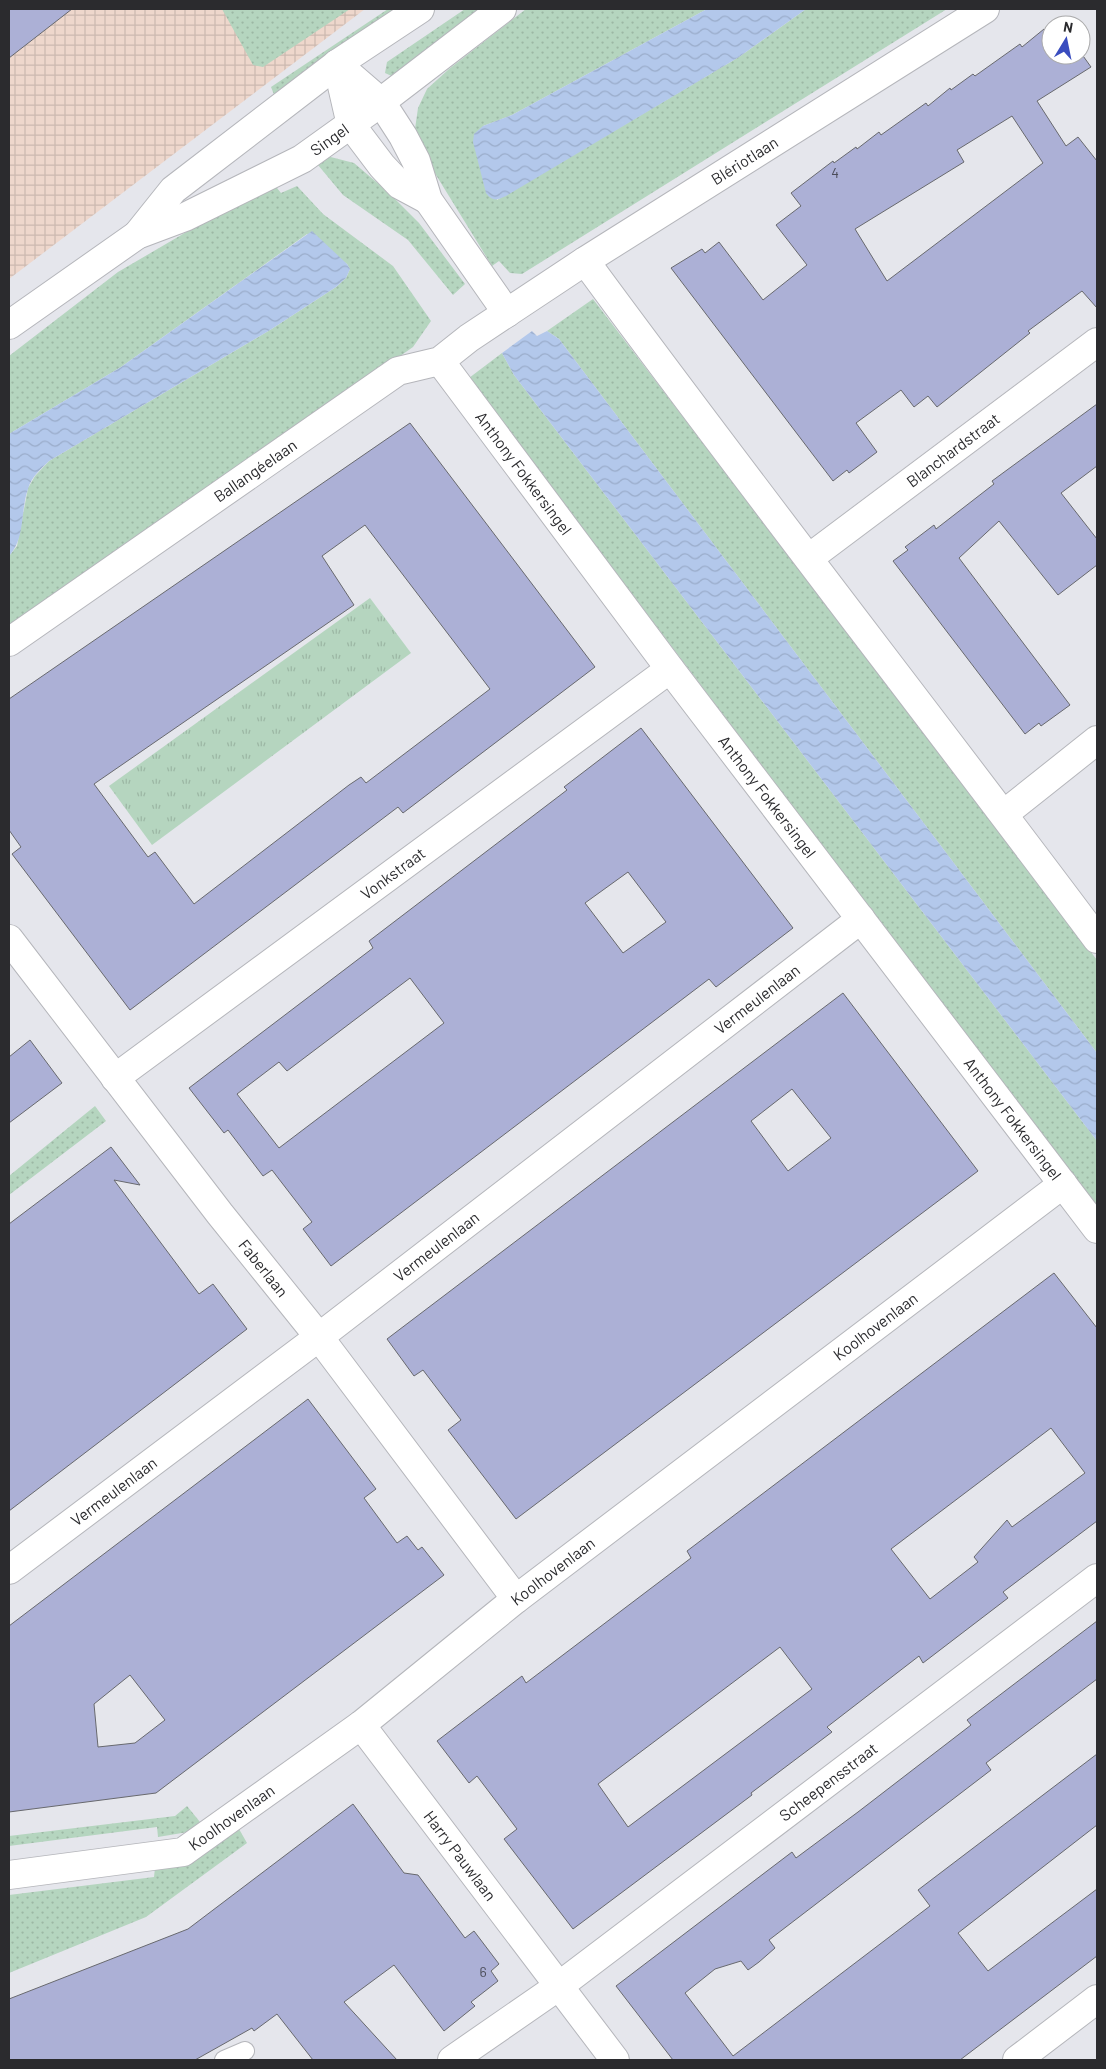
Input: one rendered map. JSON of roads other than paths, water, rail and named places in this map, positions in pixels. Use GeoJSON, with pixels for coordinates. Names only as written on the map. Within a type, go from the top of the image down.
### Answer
{"type":"FeatureCollection","features":[{"type":"Feature","properties":{"kind":"street","name":"Singel"},"geometry":{"type":"LineString","coordinates":[[137,236],[173,190],[337,64],[420,9]]}},
{"type":"Feature","properties":{"kind":"street","name":"Singel"},"geometry":{"type":"LineString","coordinates":[[9,325],[137,236],[185,217],[302,159],[381,102],[502,9]]}},
{"type":"Feature","properties":{"kind":"street","name":"Blériotlaan"},"geometry":{"type":"LineString","coordinates":[[506,313],[585,261],[985,9]]}},
{"type":"Feature","properties":{"kind":"street"},"geometry":{"type":"LineString","coordinates":[[337,64],[381,102],[407,144],[428,200],[506,313]]}},
{"type":"Feature","properties":{"kind":"street"},"geometry":{"type":"LineString","coordinates":[[337,64],[350,125],[382,166],[400,185],[428,200]]}},
{"type":"Feature","properties":{"kind":"street"},"geometry":{"type":"LineString","coordinates":[[585,261],[906,690],[1004,814],[1097,939]]}},
{"type":"Feature","properties":{"kind":"street","name":"Ballangéelaan"},"geometry":{"type":"LineString","coordinates":[[9,642],[398,371],[440,361],[469,338],[506,313]]}},
{"type":"Feature","properties":{"kind":"street","name":"Blanchardstraat"},"geometry":{"type":"LineString","coordinates":[[809,558],[1097,342]]}},
{"type":"Feature","properties":{"kind":"street","name":"Anthony Fokkersingel"},"geometry":{"type":"LineString","coordinates":[[440,361],[670,669],[1097,1229]]}},
{"type":"Feature","properties":{"kind":"street","name":"Vonkstraat"},"geometry":{"type":"LineString","coordinates":[[115,1078],[670,669]]}},
{"type":"Feature","properties":{"kind":"street"},"geometry":{"type":"LineString","coordinates":[[1004,814],[1097,740]]}},
{"type":"Feature","properties":{"kind":"street","name":"Vermeulenlaan"},"geometry":{"type":"LineString","coordinates":[[9,1570],[319,1337],[861,919]]}},
{"type":"Feature","properties":{"kind":"street","name":"Faberlaan"},"geometry":{"type":"LineString","coordinates":[[9,939],[220,1214],[319,1337],[516,1599]]}},
{"type":"Feature","properties":{"kind":"street","name":"Koolhovenlaan"},"geometry":{"type":"LineString","coordinates":[[9,1875],[183,1852],[360,1724],[516,1599],[1063,1184]]}},
{"type":"Feature","properties":{"kind":"street","name":"Scheepensstraat"},"geometry":{"type":"LineString","coordinates":[[559,1986],[1097,1578]]}},
{"type":"Feature","properties":{"kind":"street","name":"Harry Pauwlaan"},"geometry":{"type":"LineString","coordinates":[[360,1724],[615,2060]]}},
{"type":"Feature","properties":{"kind":"street"},"geometry":{"type":"LineString","coordinates":[[452,2060],[559,1986]]}},
{"type":"Feature","properties":{"kind":"street"},"geometry":{"type":"LineString","coordinates":[[1016,2060],[1097,1999]]}},
{"type":"Feature","properties":{"kind":"lane"},"geometry":{"type":"LineString","coordinates":[[224,2060],[245,2051]]}},
{"type":"Feature","properties":{"kind":"water"},"geometry":{"type":"Polygon","coordinates":[[[707,9],[806,9],[739,57],[506,196],[495,199],[486,193],[473,142],[474,134],[483,126],[512,115],[707,9]]]}},
{"type":"Feature","properties":{"kind":"water"},"geometry":{"type":"Polygon","coordinates":[[[312,231],[347,264],[350,269],[346,278],[336,287],[270,330],[49,461],[37,473],[29,485],[18,541],[9,556],[9,434],[121,367],[312,231]]]}},
{"type":"Feature","properties":{"kind":"water"},"geometry":{"type":"Polygon","coordinates":[[[532,331],[537,336],[547,331],[559,339],[1097,1053],[1097,1141],[514,375],[502,353],[532,331]]]}}]}
